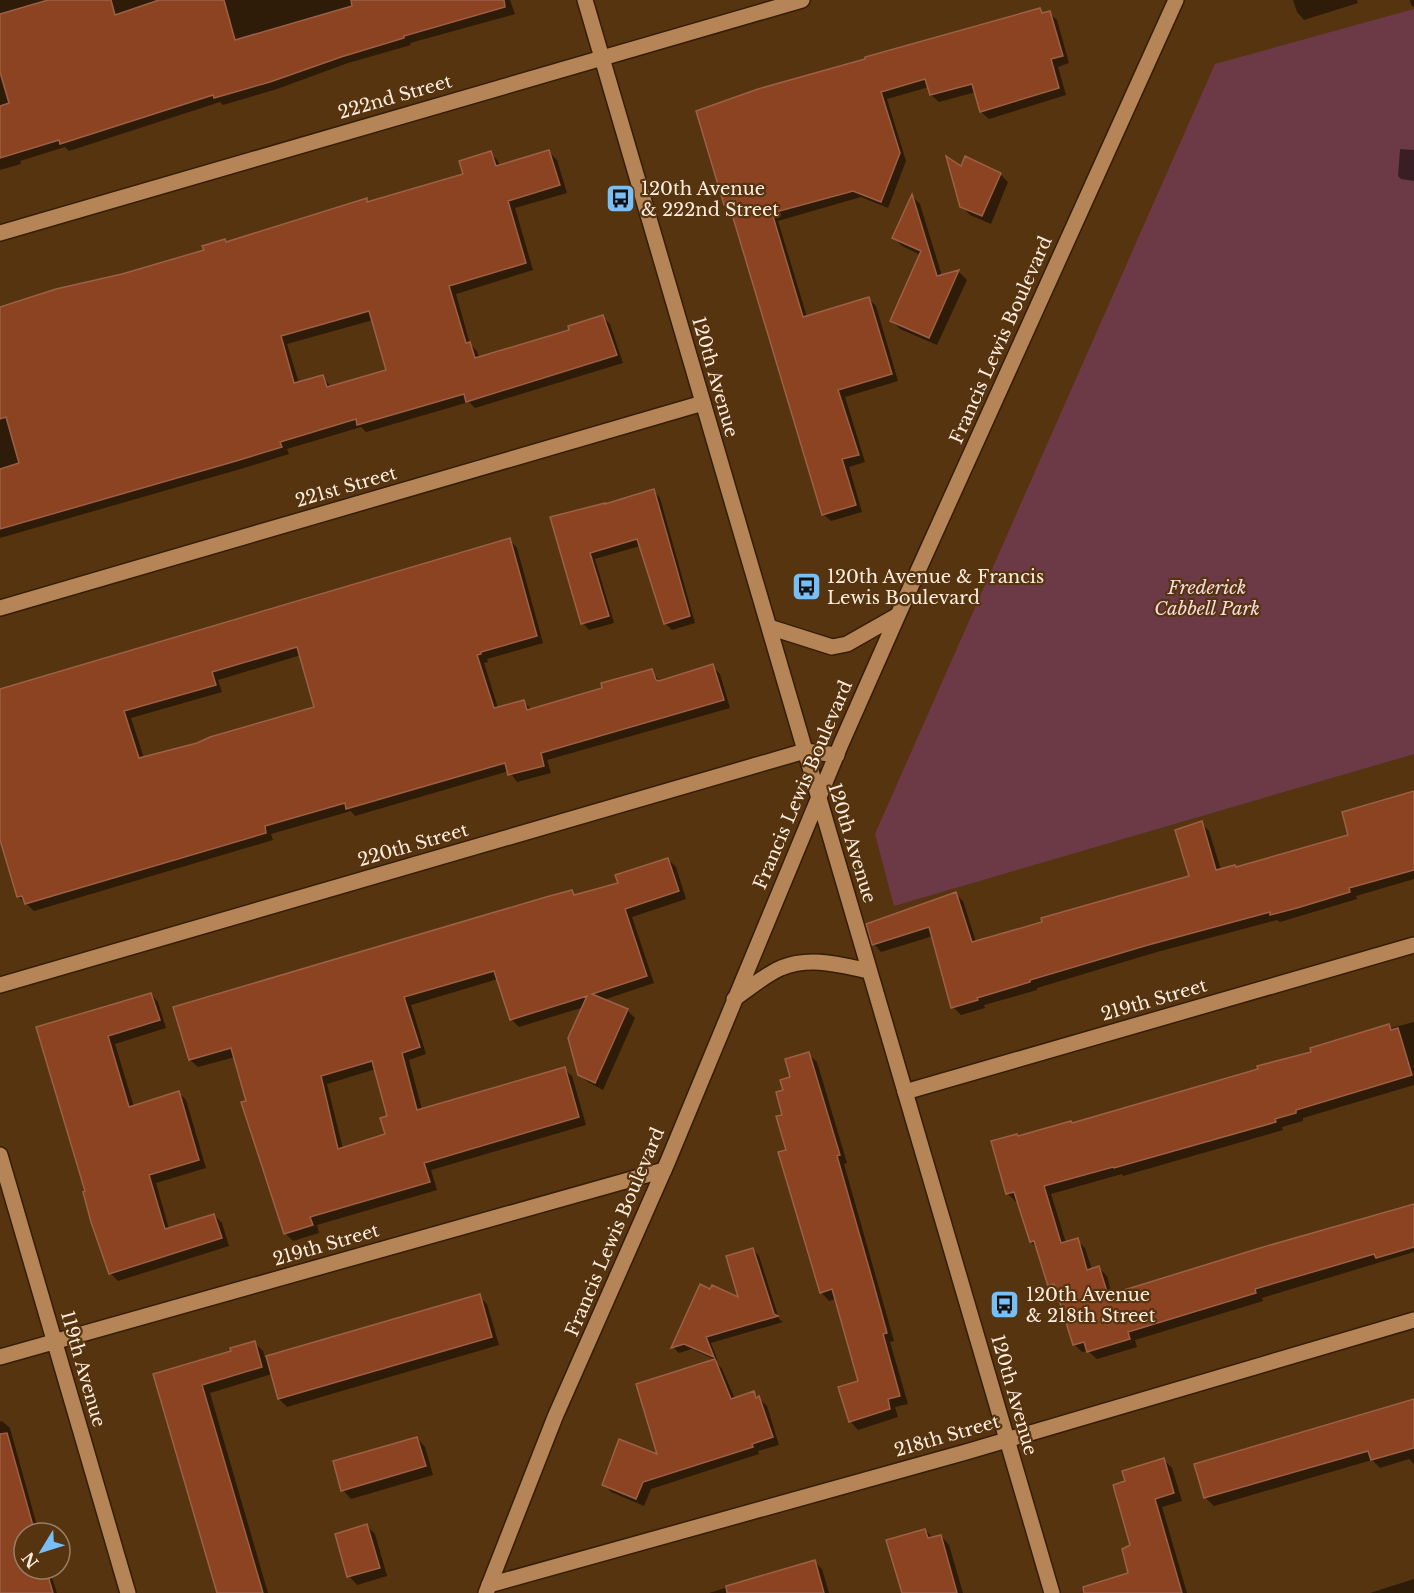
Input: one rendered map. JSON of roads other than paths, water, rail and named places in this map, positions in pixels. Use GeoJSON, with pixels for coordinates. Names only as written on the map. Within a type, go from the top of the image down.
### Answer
{"type":"FeatureCollection","features":[{"type":"Feature","properties":{"kind":"street","name":"120th Avenue"},"geometry":{"type":"LineString","coordinates":[[585,0],[1052,1593]]}},
{"type":"Feature","properties":{"kind":"street","name":"222nd Street"},"geometry":{"type":"LineString","coordinates":[[0,233],[802,0]]}},
{"type":"Feature","properties":{"kind":"street","name":"Francis Lewis Boulevard"},"geometry":{"type":"LineString","coordinates":[[488,1589],[555,1417],[664,1170],[837,755],[1176,0]]}},
{"type":"Feature","properties":{"kind":"street","name":"221st Street"},"geometry":{"type":"LineString","coordinates":[[0,608],[703,403]]}},
{"type":"Feature","properties":{"kind":"street"},"geometry":{"type":"LineString","coordinates":[[769,627],[832,647],[847,644],[898,615]]}},
{"type":"Feature","properties":{"kind":"street","name":"220th Street"},"geometry":{"type":"LineString","coordinates":[[0,985],[805,751],[837,755]]}},
{"type":"Feature","properties":{"kind":"street","name":"219th Street"},"geometry":{"type":"LineString","coordinates":[[905,1092],[1414,945]]}},
{"type":"Feature","properties":{"kind":"street"},"geometry":{"type":"LineString","coordinates":[[734,999],[780,968],[802,963],[827,962],[869,971]]}},
{"type":"Feature","properties":{"kind":"street","name":"119th Avenue"},"geometry":{"type":"LineString","coordinates":[[0,1155],[128,1593]]}},
{"type":"Feature","properties":{"kind":"street","name":"219th Street"},"geometry":{"type":"LineString","coordinates":[[0,1357],[664,1170]]}},
{"type":"Feature","properties":{"kind":"street","name":"218th Street"},"geometry":{"type":"LineString","coordinates":[[488,1589],[1414,1320]]}},
{"type":"Feature","properties":{"kind":"place","name":"120th Avenue & 222nd Street"},"geometry":{"type":"Point","coordinates":[620,199]}},
{"type":"Feature","properties":{"kind":"place","name":"120th Avenue & Francis Lewis Boulevard"},"geometry":{"type":"Point","coordinates":[806,587]}},
{"type":"Feature","properties":{"kind":"place","name":"120th Avenue & 218th Street"},"geometry":{"type":"Point","coordinates":[1005,1305]}},
{"type":"Feature","properties":{"kind":"park label","name":"Frederick Cabbell Park"},"geometry":{"type":"Point","coordinates":[1207,598]}}]}
